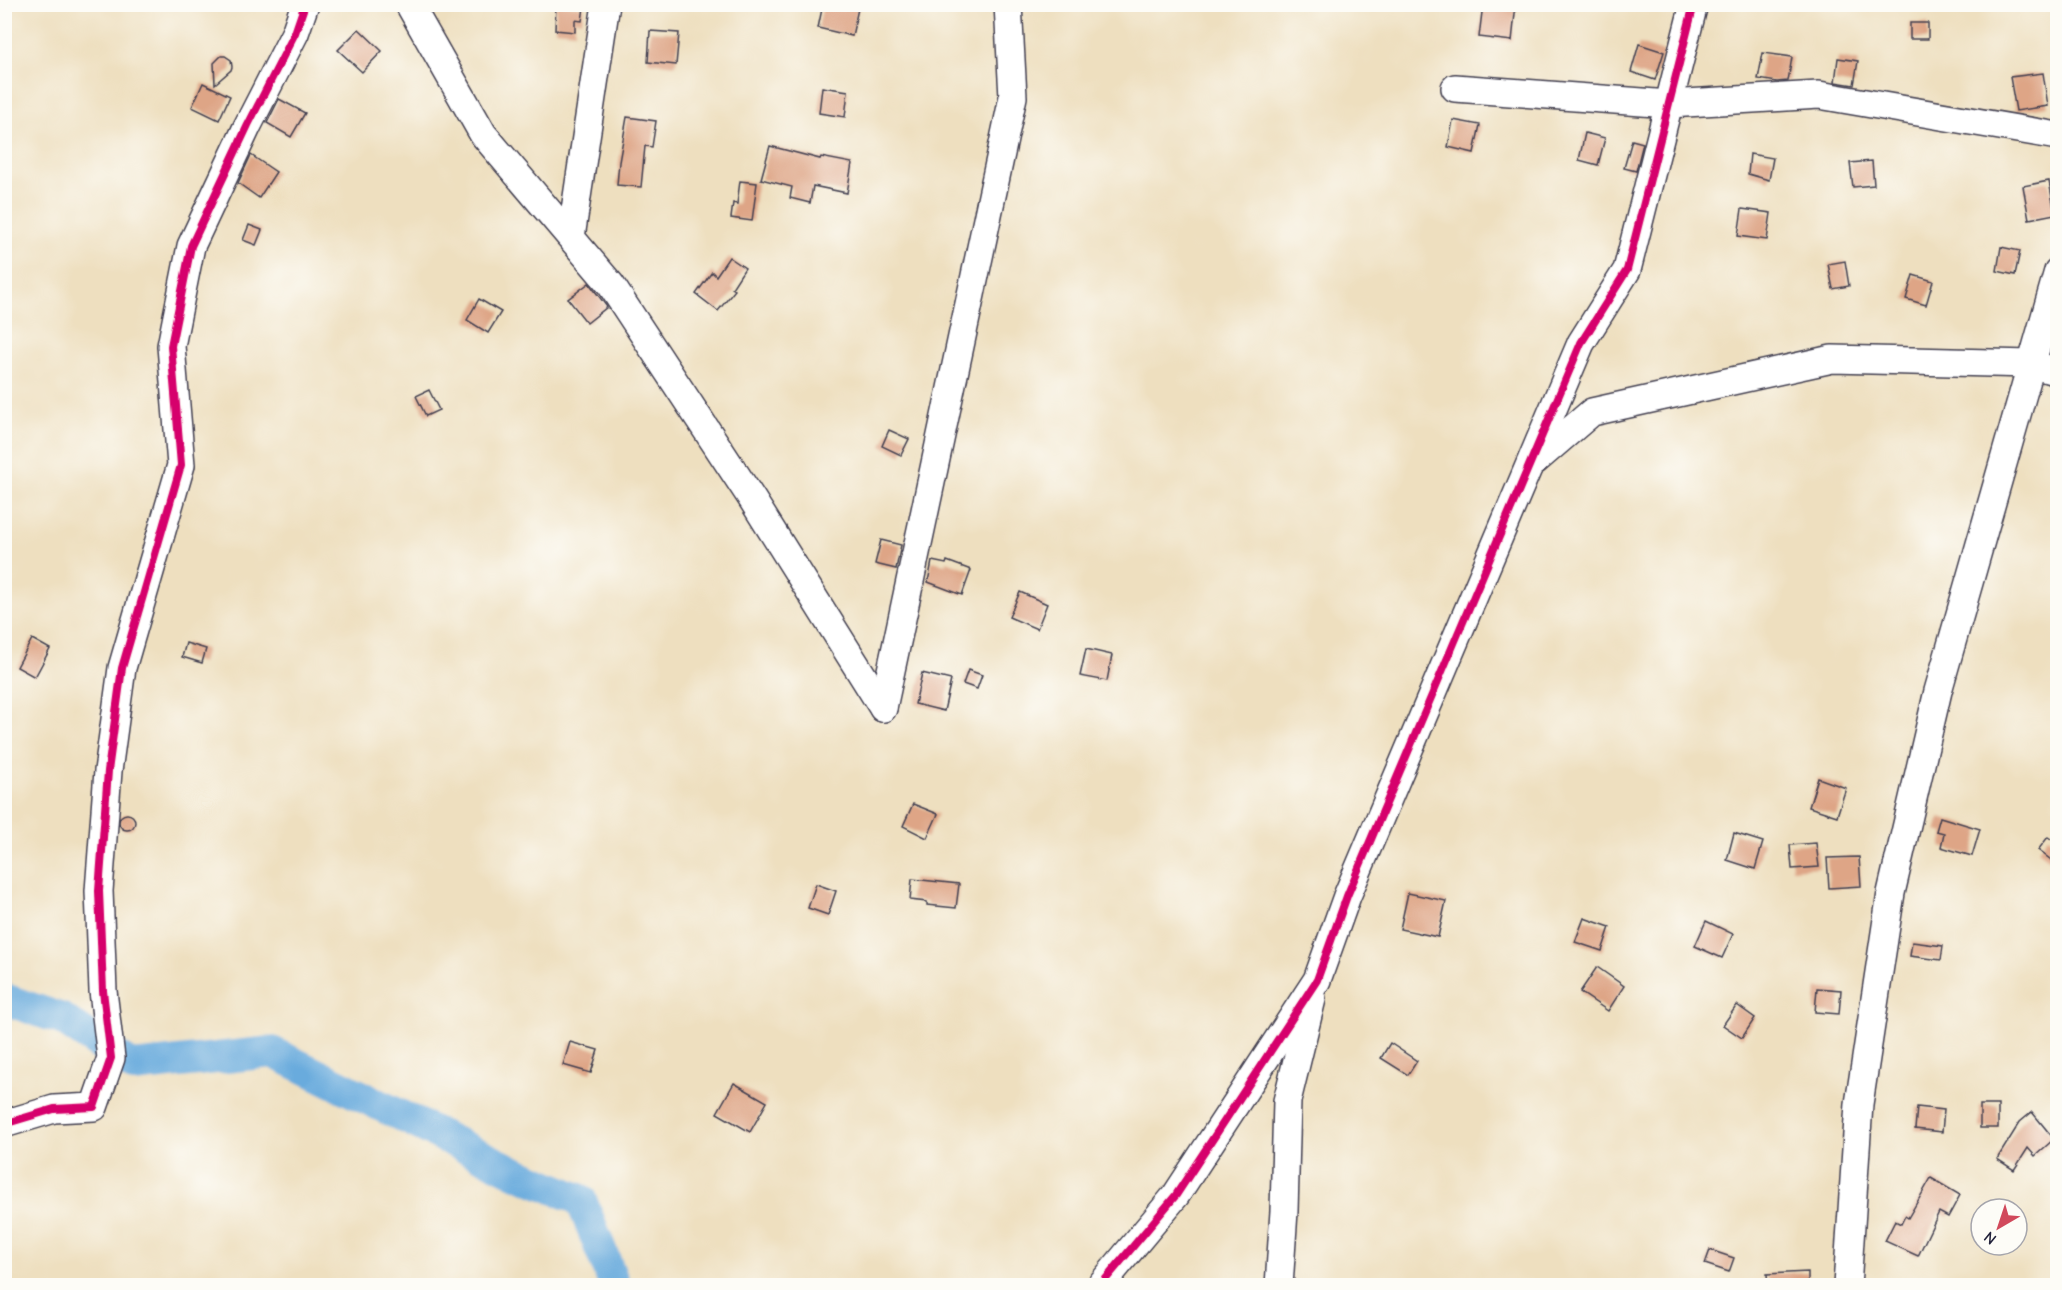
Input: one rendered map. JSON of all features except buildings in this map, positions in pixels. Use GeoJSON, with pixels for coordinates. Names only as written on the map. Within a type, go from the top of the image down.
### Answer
{"type":"FeatureCollection","features":[{"type":"Feature","properties":{"kind":"street"},"geometry":{"type":"LineString","coordinates":[[4,1124],[54,1109],[93,1107],[111,1058],[103,991],[99,891],[108,771],[122,668],[181,465],[171,346],[191,246],[248,125],[295,33],[305,4]]}},
{"type":"Feature","properties":{"kind":"street"},"geometry":{"type":"LineString","coordinates":[[409,4],[483,134],[611,285],[752,499],[883,708],[1013,97],[1008,4]]}},
{"type":"Feature","properties":{"kind":"street"},"geometry":{"type":"LineString","coordinates":[[1278,1286],[1284,1210],[1287,1101],[1317,980],[1347,896],[1581,343],[1627,270],[1694,4]]}},
{"type":"Feature","properties":{"kind":"street"},"geometry":{"type":"LineString","coordinates":[[571,237],[607,7]]}},
{"type":"Feature","properties":{"kind":"street"},"geometry":{"type":"LineString","coordinates":[[1455,88],[1669,104],[1819,95],[2058,136]]}},
{"type":"Feature","properties":{"kind":"street"},"geometry":{"type":"LineString","coordinates":[[1847,1286],[1859,1104],[1892,893],[1938,691],[2058,271]]}},
{"type":"Feature","properties":{"kind":"street"},"geometry":{"type":"LineString","coordinates":[[1529,466],[1592,412],[1832,359],[2031,364],[2058,372]]}},
{"type":"Feature","properties":{"kind":"street"},"geometry":{"type":"LineString","coordinates":[[1100,1286],[1176,1195],[1317,980]]}},
{"type":"Feature","properties":{"kind":"waterway"},"geometry":{"type":"LineString","coordinates":[[4,999],[62,1019],[133,1067],[272,1052],[515,1172],[581,1200],[615,1286]]}},
{"type":"Feature","properties":{"kind":"cycle path"},"geometry":{"type":"LineString","coordinates":[[4,1124],[54,1109],[94,1107],[111,1058],[103,991],[99,891],[108,771],[122,668],[181,465],[171,346],[191,246],[248,125],[295,33],[305,4]]}},
{"type":"Feature","properties":{"kind":"cycle path"},"geometry":{"type":"LineString","coordinates":[[1100,1286],[1176,1195],[1317,980],[1347,896],[1581,343],[1627,270],[1694,4]]}}]}
